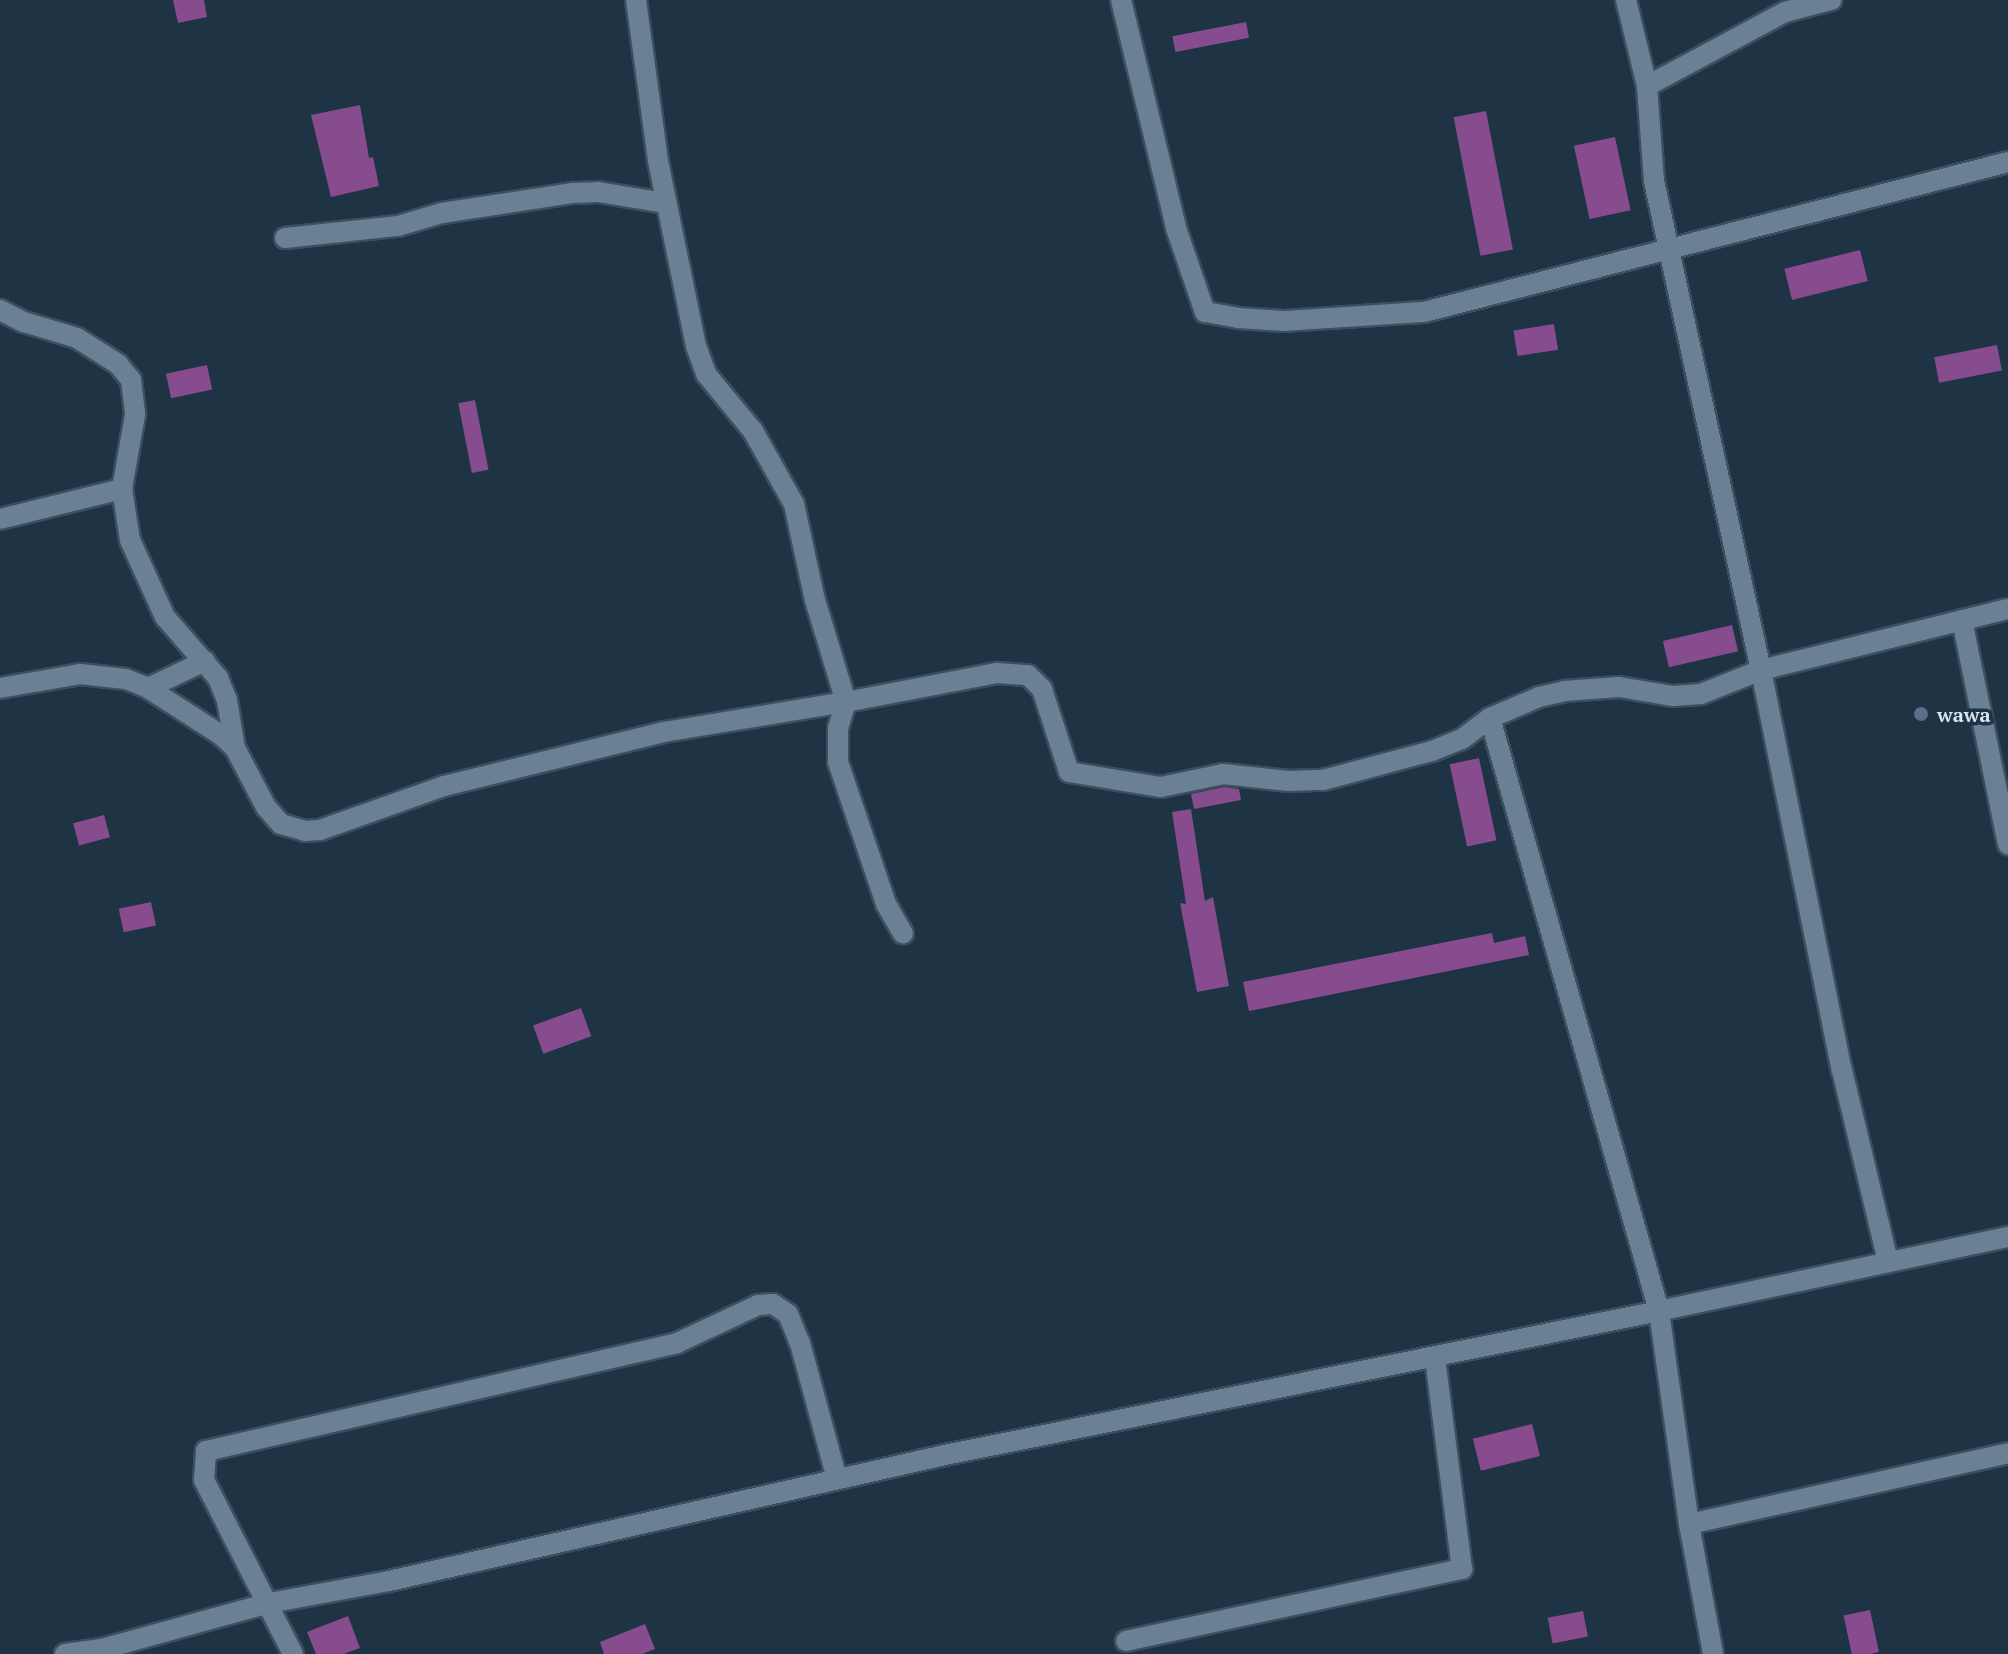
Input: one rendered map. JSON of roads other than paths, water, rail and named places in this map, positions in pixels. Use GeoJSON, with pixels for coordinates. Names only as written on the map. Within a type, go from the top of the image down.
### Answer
{"type":"FeatureCollection","features":[{"type":"Feature","properties":{"kind":"street"},"geometry":{"type":"LineString","coordinates":[[636,0],[666,203],[689,317],[706,374],[753,431],[794,504],[815,600],[846,702],[838,728],[838,762],[886,904],[903,933]]}},
{"type":"Feature","properties":{"kind":"street"},"geometry":{"type":"LineString","coordinates":[[1121,0],[1176,228],[1205,312],[1255,321],[1424,312],[2008,162]]}},
{"type":"Feature","properties":{"kind":"street"},"geometry":{"type":"LineString","coordinates":[[1626,0],[1647,86],[1654,181],[1761,670],[1842,1070],[1888,1261]]}},
{"type":"Feature","properties":{"kind":"street"},"geometry":{"type":"LineString","coordinates":[[1647,86],[1785,12],[1831,0]]}},
{"type":"Feature","properties":{"kind":"street"},"geometry":{"type":"LineString","coordinates":[[285,238],[398,226],[458,210],[573,193],[598,192],[666,203]]}},
{"type":"Feature","properties":{"kind":"street"},"geometry":{"type":"LineString","coordinates":[[0,310],[24,322],[77,338],[126,371],[131,380],[135,415],[122,489],[130,540],[165,617],[205,661],[227,700],[235,748],[266,807],[281,824],[305,831],[320,830],[444,786],[634,739],[997,673],[1028,675],[1042,689],[1069,772],[1161,787],[1223,774],[1289,781],[1323,780],[1432,751],[1462,739],[1490,718],[1539,697],[1564,691],[1619,687],[1673,696],[1701,694],[1761,670],[2008,609]]}},
{"type":"Feature","properties":{"kind":"street"},"geometry":{"type":"LineString","coordinates":[[0,519],[122,489]]}},
{"type":"Feature","properties":{"kind":"street"},"geometry":{"type":"LineString","coordinates":[[1962,620],[2008,844]]}},
{"type":"Feature","properties":{"kind":"street"},"geometry":{"type":"LineString","coordinates":[[148,688],[205,661]]}},
{"type":"Feature","properties":{"kind":"street"},"geometry":{"type":"LineString","coordinates":[[0,688],[50,677],[89,674],[126,679],[187,711],[235,748]]}},
{"type":"Feature","properties":{"kind":"street"},"geometry":{"type":"LineString","coordinates":[[1490,718],[1659,1311],[1689,1524],[1713,1654]]}},
{"type":"Feature","properties":{"kind":"street"},"geometry":{"type":"LineString","coordinates":[[65,1654],[103,1652],[269,1603],[389,1581],[837,1479],[2008,1237]]}},
{"type":"Feature","properties":{"kind":"street"},"geometry":{"type":"LineString","coordinates":[[293,1654],[204,1480],[206,1451],[677,1343],[758,1305],[773,1304],[788,1314],[813,1385],[837,1479]]}},
{"type":"Feature","properties":{"kind":"street"},"geometry":{"type":"LineString","coordinates":[[1126,1641],[1462,1569],[1435,1357]]}},
{"type":"Feature","properties":{"kind":"street"},"geometry":{"type":"LineString","coordinates":[[1689,1524],[2008,1453]]}},
{"type":"Feature","properties":{"kind":"place","name":"wawa"},"geometry":{"type":"Point","coordinates":[1921,714]}}]}
